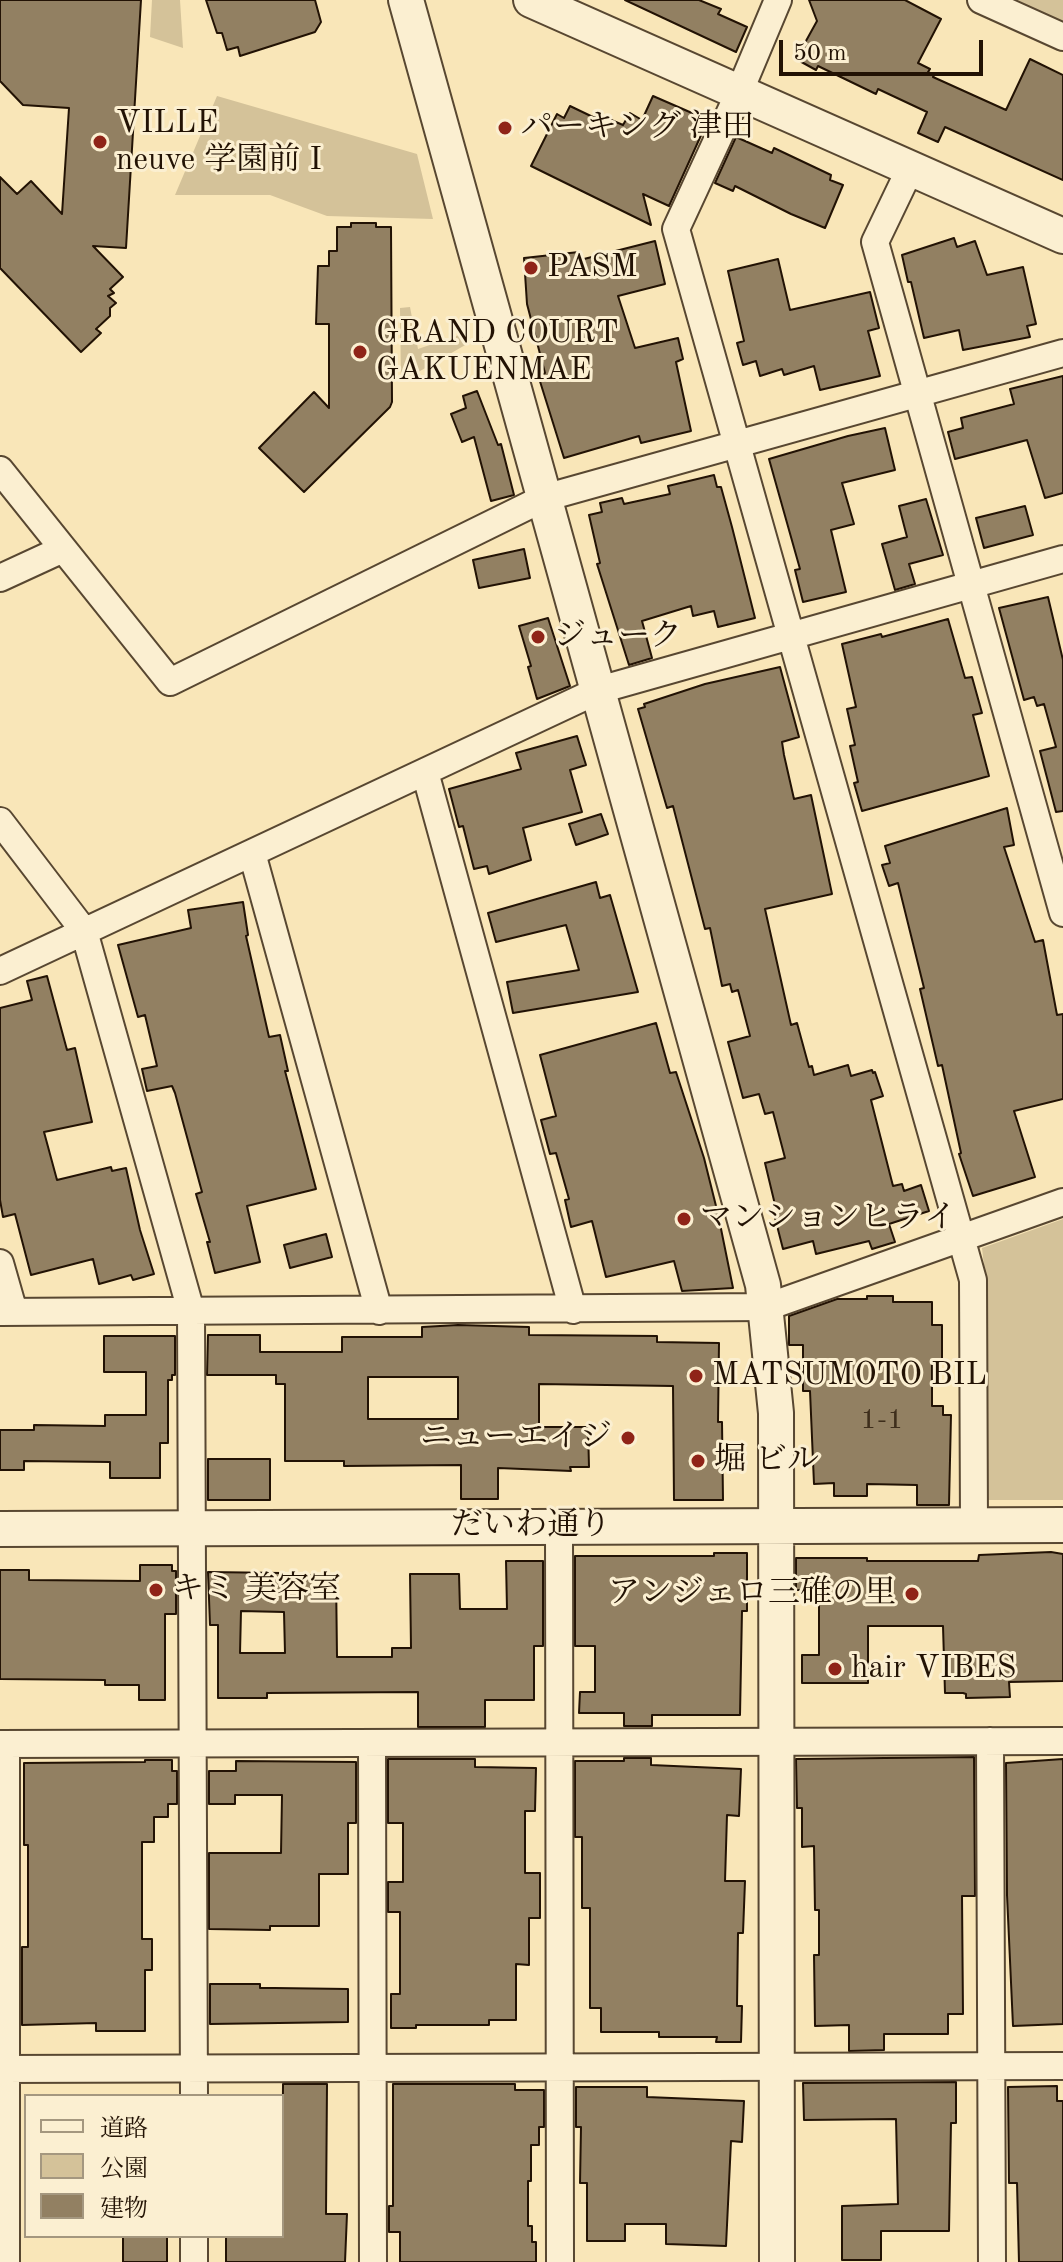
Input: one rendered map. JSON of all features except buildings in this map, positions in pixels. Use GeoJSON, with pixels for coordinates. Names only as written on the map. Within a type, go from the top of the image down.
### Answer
{"type":"FeatureCollection","features":[{"type":"Feature","properties":{"kind":"street"},"geometry":{"type":"LineString","coordinates":[[406,0],[767,1307],[776,1413],[777,2262]]}},
{"type":"Feature","properties":{"kind":"street"},"geometry":{"type":"LineString","coordinates":[[531,0],[1063,236]]}},
{"type":"Feature","properties":{"kind":"street"},"geometry":{"type":"LineString","coordinates":[[778,0],[676,229],[973,1280],[974,1525]]}},
{"type":"Feature","properties":{"kind":"street"},"geometry":{"type":"LineString","coordinates":[[981,0],[1063,37]]}},
{"type":"Feature","properties":{"kind":"street"},"geometry":{"type":"LineString","coordinates":[[911,167],[875,242],[1063,913]]}},
{"type":"Feature","properties":{"kind":"street"},"geometry":{"type":"LineString","coordinates":[[0,470],[170,682],[544,498],[1063,353]]}},
{"type":"Feature","properties":{"kind":"street"},"geometry":{"type":"LineString","coordinates":[[0,578],[63,549]]}},
{"type":"Feature","properties":{"kind":"street"},"geometry":{"type":"LineString","coordinates":[[0,971],[599,690],[1063,559]]}},
{"type":"Feature","properties":{"kind":"street"},"geometry":{"type":"LineString","coordinates":[[425,772],[573,1310]]}},
{"type":"Feature","properties":{"kind":"street"},"geometry":{"type":"LineString","coordinates":[[0,821],[84,931],[191,1311],[194,2094]]}},
{"type":"Feature","properties":{"kind":"street"},"geometry":{"type":"LineString","coordinates":[[252,853],[379,1311]]}},
{"type":"Feature","properties":{"kind":"street"},"geometry":{"type":"LineString","coordinates":[[0,1263],[7,1312],[767,1307],[1063,1202]]}},
{"type":"Feature","properties":{"kind":"street","name":"だいわ通り"},"geometry":{"type":"LineString","coordinates":[[0,1529],[1063,1525]]}},
{"type":"Feature","properties":{"kind":"street"},"geometry":{"type":"LineString","coordinates":[[559,1526],[560,2262]]}},
{"type":"Feature","properties":{"kind":"street"},"geometry":{"type":"LineString","coordinates":[[990,1741],[992,2262]]}},
{"type":"Feature","properties":{"kind":"street"},"geometry":{"type":"LineString","coordinates":[[6,2262],[3,1744],[1063,1741]]}},
{"type":"Feature","properties":{"kind":"street"},"geometry":{"type":"LineString","coordinates":[[372,1743],[373,2262]]}},
{"type":"Feature","properties":{"kind":"street"},"geometry":{"type":"LineString","coordinates":[[3,2069],[1063,2066]]}},
{"type":"Feature","properties":{"kind":"street"},"geometry":{"type":"LineString","coordinates":[[194,2238],[194,2262]]}},
{"type":"Feature","properties":{"kind":"green space"},"geometry":{"type":"Polygon","coordinates":[[[152,0],[180,0],[183,48],[150,37],[152,0]]]}},
{"type":"Feature","properties":{"kind":"green space"},"geometry":{"type":"Polygon","coordinates":[[[1014,0],[1063,0],[1063,22],[1014,0]]]}},
{"type":"Feature","properties":{"kind":"green space"},"geometry":{"type":"Polygon","coordinates":[[[217,96],[417,154],[433,219],[327,216],[270,195],[175,195],[217,96]]]}},
{"type":"Feature","properties":{"kind":"green space"},"geometry":{"type":"Polygon","coordinates":[[[410,307],[418,349],[462,334],[467,344],[401,382],[400,308],[410,307]]]}},
{"type":"Feature","properties":{"kind":"green space"},"geometry":{"type":"Polygon","coordinates":[[[1063,1219],[1063,1500],[986,1500],[986,1284],[982,1248],[1063,1219]]]}},
{"type":"Feature","properties":{"kind":"place","name":"パーキング 津田"},"geometry":{"type":"Point","coordinates":[505,128]}},
{"type":"Feature","properties":{"kind":"place","name":"VILLE neuve 学園前 I"},"geometry":{"type":"Point","coordinates":[100,142]}},
{"type":"Feature","properties":{"kind":"place","name":"PASM"},"geometry":{"type":"Point","coordinates":[531,268]}},
{"type":"Feature","properties":{"kind":"place","name":"GRAND COURT GAKUENMAE"},"geometry":{"type":"Point","coordinates":[360,352]}},
{"type":"Feature","properties":{"kind":"place","name":"ジューク"},"geometry":{"type":"Point","coordinates":[538,637]}},
{"type":"Feature","properties":{"kind":"place","name":"マンションヒライ"},"geometry":{"type":"Point","coordinates":[684,1219]}},
{"type":"Feature","properties":{"kind":"place","name":"MATSUMOTO BIL"},"geometry":{"type":"Point","coordinates":[696,1376]}},
{"type":"Feature","properties":{"kind":"place","name":"ニューエイジ"},"geometry":{"type":"Point","coordinates":[628,1438]}},
{"type":"Feature","properties":{"kind":"place","name":"堀 ビル"},"geometry":{"type":"Point","coordinates":[698,1461]}},
{"type":"Feature","properties":{"kind":"place","name":"キミ 美容室"},"geometry":{"type":"Point","coordinates":[156,1590]}},
{"type":"Feature","properties":{"kind":"place","name":"アンジェロ三碓の里"},"geometry":{"type":"Point","coordinates":[912,1594]}},
{"type":"Feature","properties":{"kind":"place","name":"hair VIBES"},"geometry":{"type":"Point","coordinates":[835,1669]}}]}
